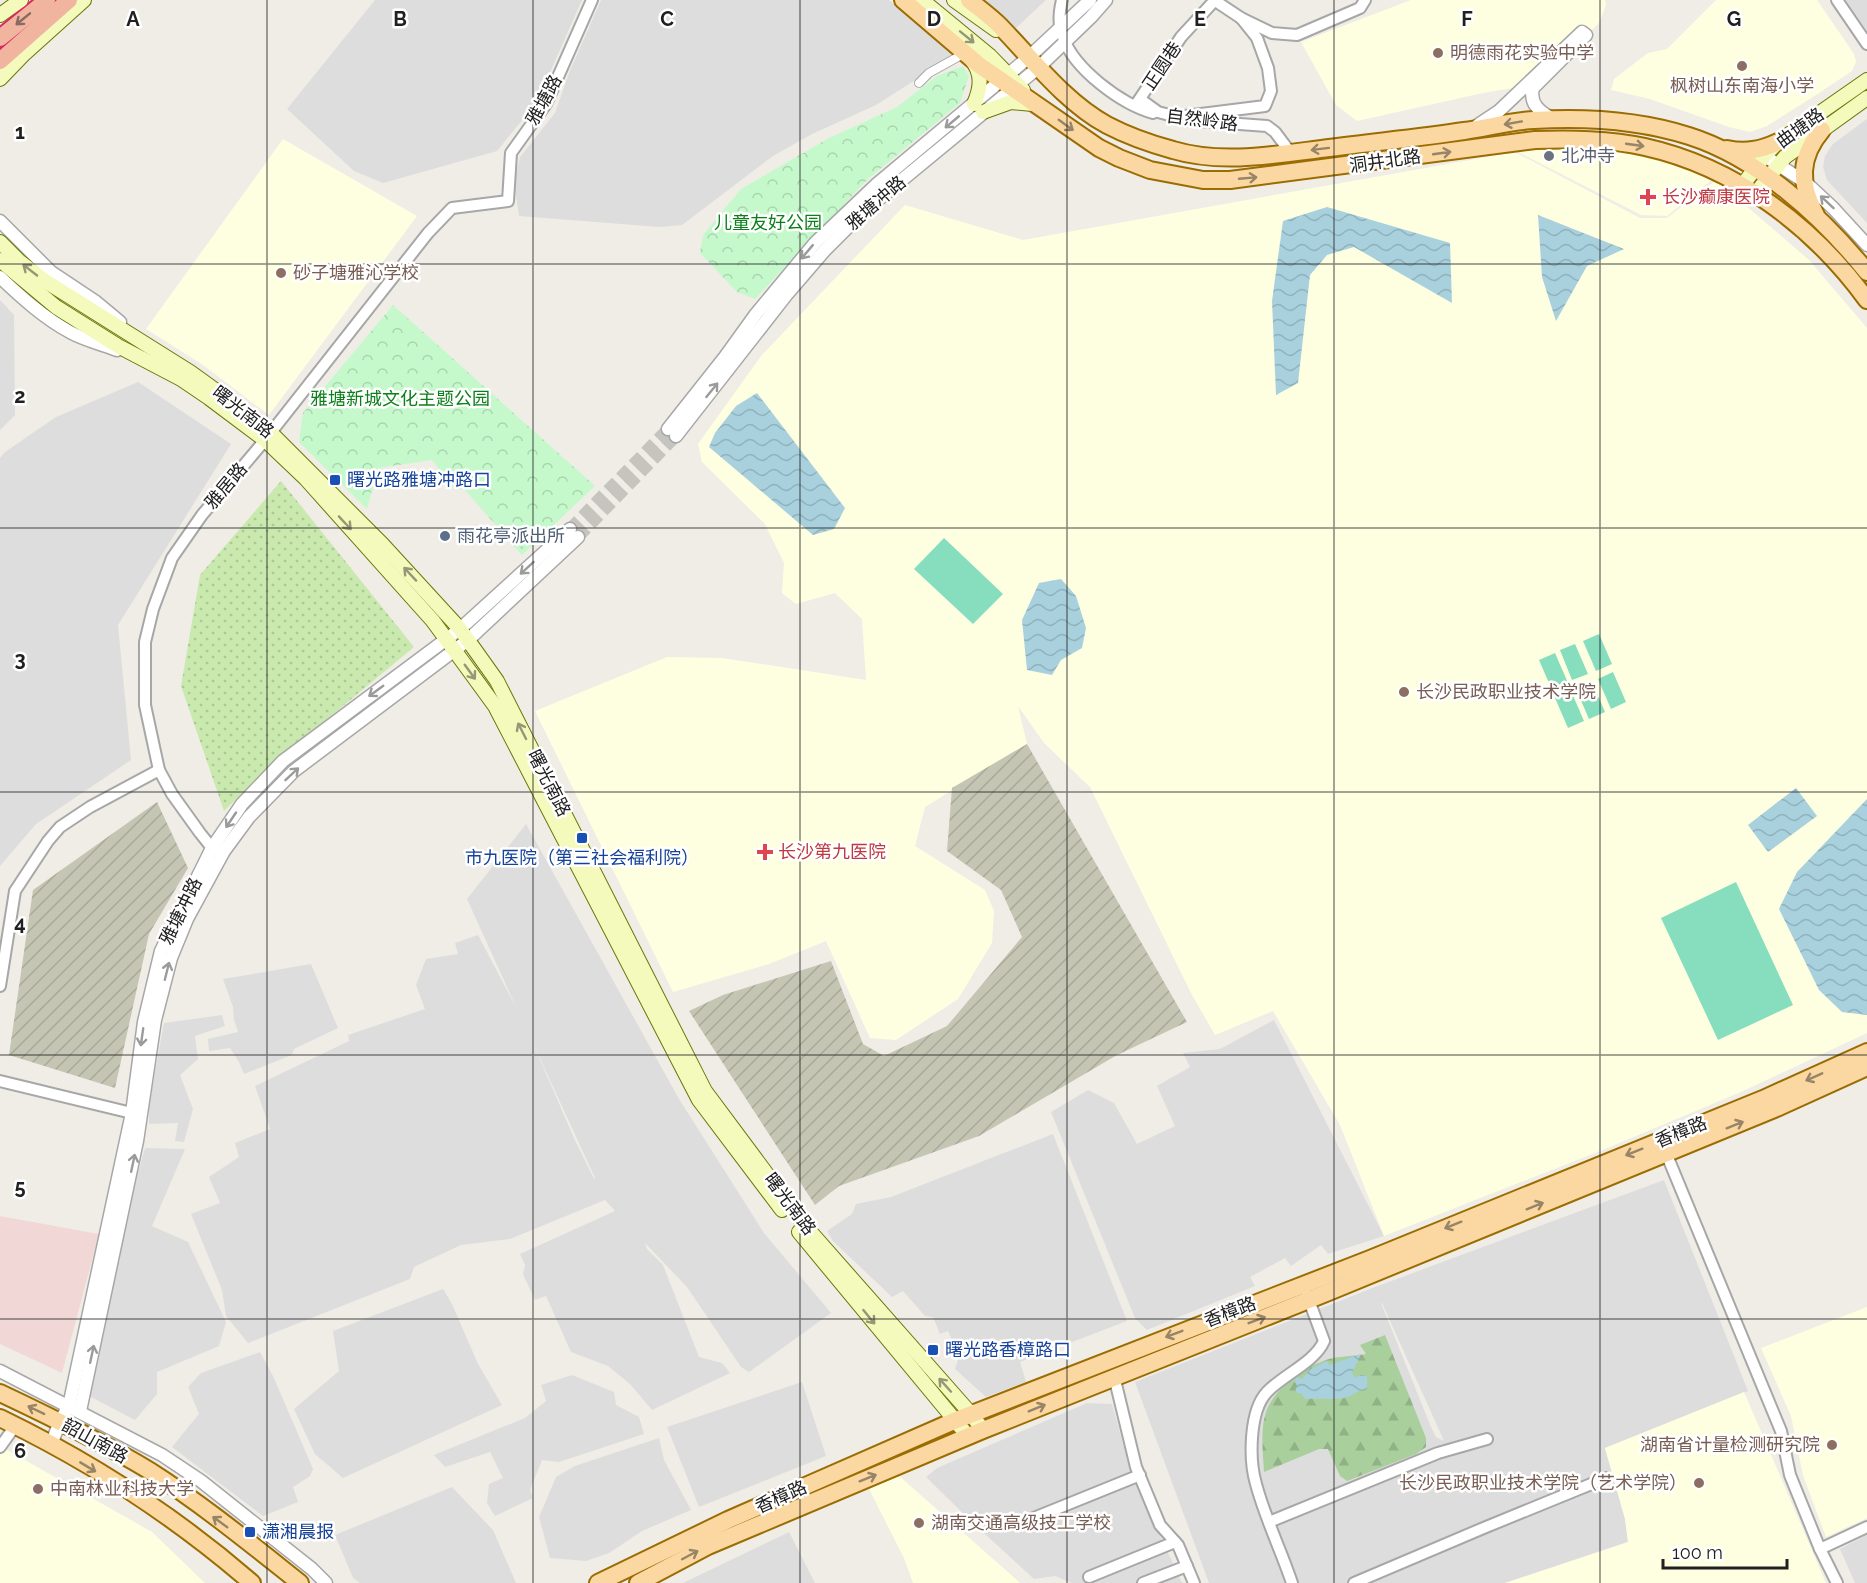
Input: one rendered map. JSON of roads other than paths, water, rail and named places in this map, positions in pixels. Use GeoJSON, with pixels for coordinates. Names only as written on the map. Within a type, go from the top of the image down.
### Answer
{"type":"FeatureCollection","features":[{"type":"Feature","properties":{"kind":"highway"},"geometry":{"type":"LineString","coordinates":[[0,38],[47,0]]}},
{"type":"Feature","properties":{"kind":"highway"},"geometry":{"type":"LineString","coordinates":[[0,61],[69,0]]}},
{"type":"Feature","properties":{"kind":"main road"},"geometry":{"type":"LineString","coordinates":[[0,15],[21,0]]}},
{"type":"Feature","properties":{"kind":"main road"},"geometry":{"type":"LineString","coordinates":[[0,79],[84,0]]}},
{"type":"Feature","properties":{"kind":"main road","name":"洞井北路"},"geometry":{"type":"LineString","coordinates":[[903,0],[966,54],[1010,82],[1081,136],[1119,158],[1150,170],[1203,180],[1259,178],[1535,140],[1602,141],[1644,146],[1703,165],[1776,206],[1837,263],[1867,300]]}},
{"type":"Feature","properties":{"kind":"main road"},"geometry":{"type":"LineString","coordinates":[[922,0],[990,56],[1010,82]]}},
{"type":"Feature","properties":{"kind":"main road"},"geometry":{"type":"LineString","coordinates":[[954,0],[1013,40]]}},
{"type":"Feature","properties":{"kind":"main road","name":"洞井北路"},"geometry":{"type":"LineString","coordinates":[[969,0],[998,24],[1034,62],[1093,116],[1106,125],[1176,151],[1199,155],[1251,156],[1464,131],[1531,120],[1619,122],[1651,126],[1691,137],[1715,147],[1761,174],[1818,218],[1846,245],[1867,272]]}},
{"type":"Feature","properties":{"kind":"main road"},"geometry":{"type":"LineString","coordinates":[[966,54],[979,71],[981,80],[979,108],[1011,102],[1038,105]]}},
{"type":"Feature","properties":{"kind":"main road","name":"曲塘路"},"geometry":{"type":"LineString","coordinates":[[1778,142],[1867,80]]}},
{"type":"Feature","properties":{"kind":"main road","name":"曲塘路"},"geometry":{"type":"LineString","coordinates":[[1749,189],[1761,174],[1779,164],[1793,150],[1867,98]]}},
{"type":"Feature","properties":{"kind":"main road"},"geometry":{"type":"LineString","coordinates":[[1818,218],[1810,201],[1804,172],[1807,151],[1822,130]]}},
{"type":"Feature","properties":{"kind":"main road"},"geometry":{"type":"LineString","coordinates":[[1715,147],[1761,153],[1778,142]]}},
{"type":"Feature","properties":{"kind":"main road","name":"曲塘路"},"geometry":{"type":"LineString","coordinates":[[1761,153],[1761,174]]}},
{"type":"Feature","properties":{"kind":"main road","name":"曙光南路"},"geometry":{"type":"LineString","coordinates":[[0,242],[19,261],[45,281],[147,354]]}},
{"type":"Feature","properties":{"kind":"main road","name":"曙光南路"},"geometry":{"type":"LineString","coordinates":[[0,260],[56,307],[219,392],[374,536],[464,634],[497,681],[705,1091],[807,1228],[971,1414],[975,1433]]}},
{"type":"Feature","properties":{"kind":"main road","name":"曙光南路"},"geometry":{"type":"LineString","coordinates":[[268,437],[380,560],[451,644],[495,706],[699,1100],[798,1231],[954,1421],[975,1433]]}},
{"type":"Feature","properties":{"kind":"main road","name":"香樟路"},"geometry":{"type":"LineString","coordinates":[[598,1583],[728,1520],[954,1421],[1381,1255],[1763,1099],[1867,1052]]}},
{"type":"Feature","properties":{"kind":"main road","name":"香樟路"},"geometry":{"type":"LineString","coordinates":[[638,1583],[708,1546],[975,1433],[1308,1300],[1779,1107],[1867,1067]]}},
{"type":"Feature","properties":{"kind":"main road","name":"韶山南路"},"geometry":{"type":"LineString","coordinates":[[0,1393],[60,1421],[157,1477],[300,1583]]}},
{"type":"Feature","properties":{"kind":"main road","name":"韶山南路"},"geometry":{"type":"LineString","coordinates":[[0,1418],[51,1445],[165,1513],[208,1545],[252,1583]]}},
{"type":"Feature","properties":{"kind":"street","name":"雅塘路"},"geometry":{"type":"LineString","coordinates":[[508,201],[511,153],[546,104],[592,0]]}},
{"type":"Feature","properties":{"kind":"street","name":"自然岭路"},"geometry":{"type":"LineString","coordinates":[[1062,0],[1059,17],[1065,42],[1076,60],[1101,84],[1137,102],[1149,112],[1175,120],[1267,126],[1275,132],[1290,152]]}},
{"type":"Feature","properties":{"kind":"street","name":"雅塘冲路"},"geometry":{"type":"LineString","coordinates":[[1034,62],[1061,28],[1090,0]]}},
{"type":"Feature","properties":{"kind":"street","name":"雅塘冲路"},"geometry":{"type":"LineString","coordinates":[[672,432],[824,251],[862,212],[1010,82],[1034,62],[1065,42],[1106,0]]}},
{"type":"Feature","properties":{"kind":"street"},"geometry":{"type":"LineString","coordinates":[[1215,0],[1240,18],[1272,33],[1297,35],[1360,8],[1365,0]]}},
{"type":"Feature","properties":{"kind":"street","name":"正圆巷"},"geometry":{"type":"LineString","coordinates":[[1137,102],[1181,38],[1215,0]]}},
{"type":"Feature","properties":{"kind":"street"},"geometry":{"type":"LineString","coordinates":[[1837,0],[1867,44]]}},
{"type":"Feature","properties":{"kind":"street"},"geometry":{"type":"LineString","coordinates":[[1137,102],[1158,112],[1177,117],[1265,106],[1271,91],[1268,68],[1257,38],[1240,18]]}},
{"type":"Feature","properties":{"kind":"street"},"geometry":{"type":"LineString","coordinates":[[1464,131],[1500,111],[1582,32],[1586,35],[1533,88],[1532,99],[1536,108],[1554,119]]}},
{"type":"Feature","properties":{"kind":"street"},"geometry":{"type":"LineString","coordinates":[[919,83],[930,73],[966,54]]}},
{"type":"Feature","properties":{"kind":"street"},"geometry":{"type":"LineString","coordinates":[[1761,153],[1805,182],[1867,245]]}},
{"type":"Feature","properties":{"kind":"street","name":"雅居路"},"geometry":{"type":"LineString","coordinates":[[218,850],[183,809],[159,770],[145,705],[145,642],[153,609],[172,558],[202,515],[268,437],[428,233],[452,208],[508,201]]}},
{"type":"Feature","properties":{"kind":"street"},"geometry":{"type":"LineString","coordinates":[[0,221],[51,272],[96,302],[147,354]]}},
{"type":"Feature","properties":{"kind":"street"},"geometry":{"type":"LineString","coordinates":[[0,278],[39,312],[71,333],[147,354]]}},
{"type":"Feature","properties":{"kind":"street","name":"雅塘冲路"},"geometry":{"type":"LineString","coordinates":[[51,1445],[60,1421],[74,1408],[155,1020],[171,958],[218,850],[242,804],[283,761],[464,634],[574,533]]}},
{"type":"Feature","properties":{"kind":"street"},"geometry":{"type":"LineString","coordinates":[[0,986],[15,891],[48,841],[60,827],[90,807],[159,770]]}},
{"type":"Feature","properties":{"kind":"street"},"geometry":{"type":"LineString","coordinates":[[0,1082],[137,1114]]}},
{"type":"Feature","properties":{"kind":"street"},"geometry":{"type":"LineString","coordinates":[[1666,1152],[1781,1431],[1790,1475],[1820,1549],[1837,1583]]}},
{"type":"Feature","properties":{"kind":"street"},"geometry":{"type":"LineString","coordinates":[[1292,1583],[1255,1483],[1252,1440],[1258,1404],[1266,1393],[1314,1355],[1324,1341],[1302,1284]]}},
{"type":"Feature","properties":{"kind":"street"},"geometry":{"type":"LineString","coordinates":[[0,1371],[152,1449],[201,1481],[312,1569],[326,1583]]}},
{"type":"Feature","properties":{"kind":"street"},"geometry":{"type":"LineString","coordinates":[[1114,1376],[1140,1475],[1160,1525],[1175,1542],[1194,1583]]}},
{"type":"Feature","properties":{"kind":"street"},"geometry":{"type":"LineString","coordinates":[[0,1447],[15,1426]]}},
{"type":"Feature","properties":{"kind":"street"},"geometry":{"type":"LineString","coordinates":[[1269,1522],[1438,1453],[1487,1438]]}},
{"type":"Feature","properties":{"kind":"street"},"geometry":{"type":"LineString","coordinates":[[1019,1524],[1140,1475]]}},
{"type":"Feature","properties":{"kind":"street"},"geometry":{"type":"LineString","coordinates":[[1354,1583],[1606,1478]]}},
{"type":"Feature","properties":{"kind":"street"},"geometry":{"type":"LineString","coordinates":[[1820,1549],[1867,1527]]}},
{"type":"Feature","properties":{"kind":"street"},"geometry":{"type":"LineString","coordinates":[[1089,1577],[1175,1542]]}},
{"type":"Feature","properties":{"kind":"street"},"geometry":{"type":"LineString","coordinates":[[1143,1583],[1187,1566]]}},
{"type":"Feature","properties":{"kind":"water"},"geometry":{"type":"Polygon","coordinates":[[[1327,207],[1450,243],[1452,303],[1354,247],[1327,255],[1310,275],[1298,383],[1276,395],[1272,301],[1283,221],[1327,207]]]}},
{"type":"Feature","properties":{"kind":"water"},"geometry":{"type":"Polygon","coordinates":[[[1538,215],[1624,249],[1587,266],[1556,321],[1542,277],[1538,215]]]}},
{"type":"Feature","properties":{"kind":"water"},"geometry":{"type":"Polygon","coordinates":[[[757,393],[845,508],[834,529],[813,535],[709,447],[715,433],[736,406],[757,393]]]}},
{"type":"Feature","properties":{"kind":"water"},"geometry":{"type":"Polygon","coordinates":[[[1061,579],[1076,596],[1086,628],[1082,648],[1061,660],[1052,675],[1027,670],[1022,620],[1039,583],[1061,579]]]}},
{"type":"Feature","properties":{"kind":"water"},"geometry":{"type":"Polygon","coordinates":[[[1796,788],[1817,816],[1768,852],[1748,825],[1796,788]]]}},
{"type":"Feature","properties":{"kind":"water"},"geometry":{"type":"Polygon","coordinates":[[[1867,799],[1867,1015],[1842,1012],[1819,990],[1779,909],[1797,872],[1867,799]]]}},
{"type":"Feature","properties":{"kind":"water"},"geometry":{"type":"Polygon","coordinates":[[[1361,1354],[1352,1373],[1355,1378],[1360,1375],[1367,1376],[1367,1389],[1344,1398],[1334,1399],[1305,1399],[1301,1393],[1297,1393],[1295,1388],[1298,1385],[1294,1381],[1296,1377],[1302,1379],[1311,1369],[1327,1361],[1329,1365],[1361,1354]]]}},
{"type":"Feature","properties":{"kind":"tunnel"},"geometry":{"type":"LineString","coordinates":[[570,529],[668,429]]}},
{"type":"Feature","properties":{"kind":"tunnel"},"geometry":{"type":"LineString","coordinates":[[578,537],[676,436]]}},
{"type":"Feature","properties":{"kind":"place","name":"明德雨花实验中学"},"geometry":{"type":"Point","coordinates":[1438,53]}},
{"type":"Feature","properties":{"kind":"place","name":"枫树山东南海小学"},"geometry":{"type":"Point","coordinates":[1742,66]}},
{"type":"Feature","properties":{"kind":"place","name":"北冲寺"},"geometry":{"type":"Point","coordinates":[1549,156]}},
{"type":"Feature","properties":{"kind":"place","name":"长沙癫康医院"},"geometry":{"type":"Point","coordinates":[1648,197]}},
{"type":"Feature","properties":{"kind":"place","name":"砂子塘雅沁学校"},"geometry":{"type":"Point","coordinates":[281,273]}},
{"type":"Feature","properties":{"kind":"place","name":"曙光路雅塘冲路口"},"geometry":{"type":"Point","coordinates":[335,480]}},
{"type":"Feature","properties":{"kind":"place","name":"雨花亭派出所"},"geometry":{"type":"Point","coordinates":[445,536]}},
{"type":"Feature","properties":{"kind":"place","name":"长沙民政职业技术学院"},"geometry":{"type":"Point","coordinates":[1404,692]}},
{"type":"Feature","properties":{"kind":"place","name":"市九医院（第三社会福利院）"},"geometry":{"type":"Point","coordinates":[582,838]}},
{"type":"Feature","properties":{"kind":"place","name":"长沙第九医院"},"geometry":{"type":"Point","coordinates":[765,852]}},
{"type":"Feature","properties":{"kind":"place","name":"曙光路香樟路口"},"geometry":{"type":"Point","coordinates":[933,1350]}},
{"type":"Feature","properties":{"kind":"place","name":"湖南省计量检测研究院"},"geometry":{"type":"Point","coordinates":[1832,1445]}},
{"type":"Feature","properties":{"kind":"place","name":"长沙民政职业技术学院（艺术学院）"},"geometry":{"type":"Point","coordinates":[1699,1483]}},
{"type":"Feature","properties":{"kind":"place","name":"中南林业科技大学"},"geometry":{"type":"Point","coordinates":[38,1489]}},
{"type":"Feature","properties":{"kind":"place","name":"湖南交通高级技工学校"},"geometry":{"type":"Point","coordinates":[919,1523]}},
{"type":"Feature","properties":{"kind":"place","name":"潇湘晨报"},"geometry":{"type":"Point","coordinates":[250,1532]}},
{"type":"Feature","properties":{"kind":"park label","name":"儿童友好公园"},"geometry":{"type":"Point","coordinates":[768,223]}},
{"type":"Feature","properties":{"kind":"park label","name":"雅塘新城文化主题公园"},"geometry":{"type":"Point","coordinates":[400,399]}}]}
